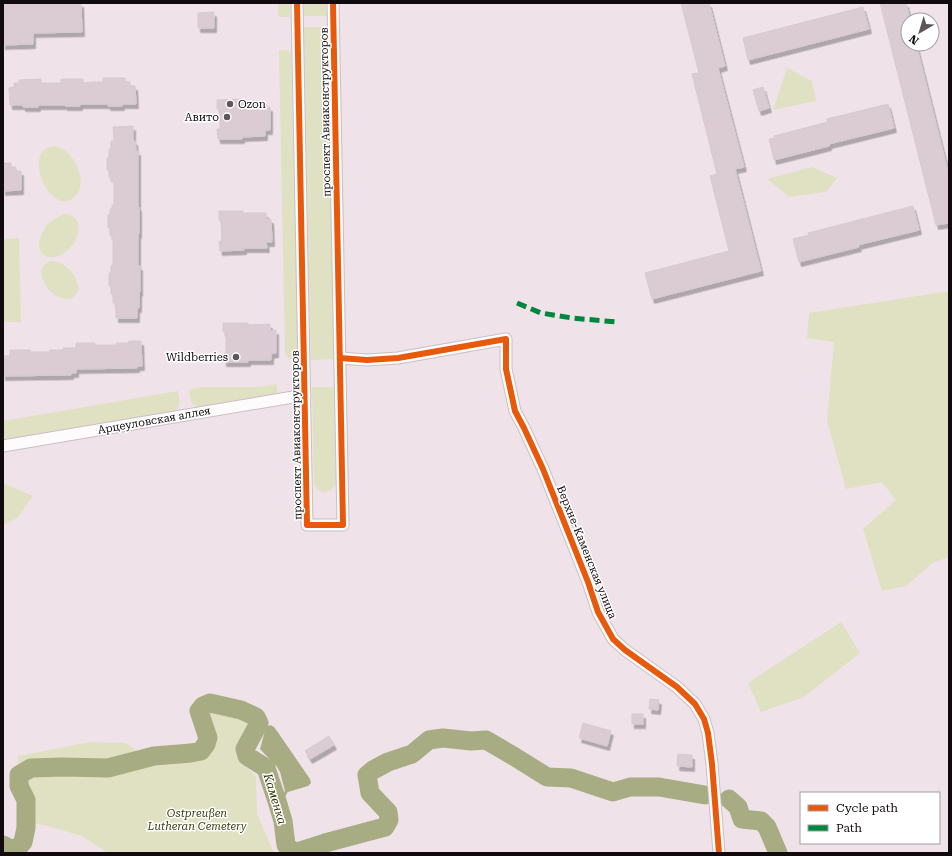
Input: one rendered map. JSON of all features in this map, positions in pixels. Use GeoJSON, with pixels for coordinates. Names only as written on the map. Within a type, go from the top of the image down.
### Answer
{"type":"FeatureCollection","features":[{"type":"Feature","properties":{"kind":"street","name":"проспект Авиаконструкторов"},"geometry":{"type":"LineString","coordinates":[[297,3],[308,525],[344,525],[333,3]]}},
{"type":"Feature","properties":{"kind":"street","name":"Верхне-Каменская улица"},"geometry":{"type":"LineString","coordinates":[[340,358],[367,360],[398,358],[506,339],[506,370],[515,411],[543,470],[588,582],[598,612],[613,639],[625,650],[677,687],[695,704],[704,719],[708,733],[712,764],[719,853]]}},
{"type":"Feature","properties":{"kind":"street","name":"Арцеуловская аллея"},"geometry":{"type":"LineString","coordinates":[[3,446],[305,395]]}},
{"type":"Feature","properties":{"kind":"green space"},"geometry":{"type":"Polygon","coordinates":[[[278,3],[290,3],[290,17],[281,17],[278,15],[278,3]]]}},
{"type":"Feature","properties":{"kind":"green space"},"geometry":{"type":"Polygon","coordinates":[[[304,3],[326,3],[327,16],[304,16],[304,3]]]}},
{"type":"Feature","properties":{"kind":"green space"},"geometry":{"type":"Polygon","coordinates":[[[304,27],[327,27],[334,359],[311,360],[304,27]]]}},
{"type":"Feature","properties":{"kind":"green space"},"geometry":{"type":"Polygon","coordinates":[[[279,50],[287,50],[291,53],[298,360],[290,359],[285,352],[279,50]]]}},
{"type":"Feature","properties":{"kind":"green space"},"geometry":{"type":"Polygon","coordinates":[[[787,68],[812,81],[816,101],[773,110],[787,68]]]}},
{"type":"Feature","properties":{"kind":"green space"},"geometry":{"type":"Polygon","coordinates":[[[54,146],[62,148],[68,153],[73,159],[80,173],[80,188],[77,194],[72,199],[65,201],[57,199],[51,194],[45,186],[39,168],[39,158],[43,151],[54,146]]]}},
{"type":"Feature","properties":{"kind":"green space"},"geometry":{"type":"Polygon","coordinates":[[[812,167],[837,178],[826,192],[789,197],[767,179],[812,167]]]}},
{"type":"Feature","properties":{"kind":"green space"},"geometry":{"type":"Polygon","coordinates":[[[64,214],[75,217],[78,226],[77,236],[72,246],[67,251],[53,257],[47,257],[40,250],[39,241],[46,226],[64,214]]]}},
{"type":"Feature","properties":{"kind":"green space"},"geometry":{"type":"Polygon","coordinates":[[[19,238],[21,322],[3,322],[3,239],[19,238]]]}},
{"type":"Feature","properties":{"kind":"green space"},"geometry":{"type":"Polygon","coordinates":[[[50,261],[57,262],[68,268],[77,281],[78,290],[76,295],[72,298],[66,299],[59,297],[46,286],[41,272],[44,266],[50,261]]]}},
{"type":"Feature","properties":{"kind":"green space"},"geometry":{"type":"Polygon","coordinates":[[[949,291],[949,557],[932,563],[906,586],[882,591],[863,529],[896,500],[882,482],[846,489],[827,420],[834,342],[807,338],[809,313],[949,291]]]}},
{"type":"Feature","properties":{"kind":"green space"},"geometry":{"type":"Polygon","coordinates":[[[277,384],[277,395],[199,408],[192,403],[189,390],[202,387],[260,387],[277,384]]]}},
{"type":"Feature","properties":{"kind":"green space"},"geometry":{"type":"Polygon","coordinates":[[[312,387],[334,387],[336,483],[331,490],[325,492],[322,492],[316,488],[314,484],[312,387]]]}},
{"type":"Feature","properties":{"kind":"green space"},"geometry":{"type":"Polygon","coordinates":[[[178,391],[179,405],[177,410],[174,412],[3,440],[3,421],[178,391]]]}},
{"type":"Feature","properties":{"kind":"green space"},"geometry":{"type":"Polygon","coordinates":[[[3,483],[33,496],[17,518],[3,525],[3,483]]]}},
{"type":"Feature","properties":{"kind":"green space"},"geometry":{"type":"Polygon","coordinates":[[[841,622],[860,653],[804,697],[761,712],[748,683],[841,622]]]}},
{"type":"Feature","properties":{"kind":"green space","name":"Ostpreußen Lutheran Cemetery"},"geometry":{"type":"Polygon","coordinates":[[[223,711],[249,724],[241,760],[256,777],[257,814],[274,853],[108,853],[82,836],[15,818],[23,798],[19,780],[18,756],[90,742],[126,743],[152,762],[207,758],[219,740],[202,712],[223,711]]]}},
{"type":"Feature","properties":{"kind":"shaded area"},"geometry":{"type":"Polygon","coordinates":[[[270,725],[277,731],[310,779],[311,783],[308,786],[288,792],[285,791],[280,772],[260,749],[266,727],[270,725]]]}},
{"type":"Feature","properties":{"kind":"building"},"geometry":{"type":"Polygon","coordinates":[[[3,3],[81,3],[82,32],[33,33],[33,44],[3,45],[3,3]]]}},
{"type":"Feature","properties":{"kind":"building"},"geometry":{"type":"Polygon","coordinates":[[[681,3],[709,3],[725,66],[718,68],[744,167],[735,169],[761,271],[652,299],[645,273],[729,251],[710,176],[717,174],[692,74],[699,73],[681,3]]]}},
{"type":"Feature","properties":{"kind":"building"},"geometry":{"type":"Polygon","coordinates":[[[880,3],[906,3],[908,12],[900,12],[900,52],[918,52],[949,176],[949,223],[936,225],[880,3]]]}},
{"type":"Feature","properties":{"kind":"building"},"geometry":{"type":"Polygon","coordinates":[[[863,7],[869,29],[748,60],[743,38],[863,7]]]}},
{"type":"Feature","properties":{"kind":"building"},"geometry":{"type":"Polygon","coordinates":[[[214,12],[214,28],[198,28],[198,13],[214,12]]]}},
{"type":"Feature","properties":{"kind":"building"},"geometry":{"type":"Polygon","coordinates":[[[103,78],[125,78],[125,82],[130,82],[130,86],[135,86],[136,104],[122,104],[122,106],[108,106],[108,104],[80,104],[80,106],[38,105],[38,107],[10,105],[9,88],[14,87],[14,83],[19,83],[19,80],[41,79],[41,83],[61,83],[61,79],[83,79],[83,83],[103,82],[103,78]]]}},
{"type":"Feature","properties":{"kind":"building"},"geometry":{"type":"Polygon","coordinates":[[[763,87],[769,108],[759,111],[753,90],[763,87]]]}},
{"type":"Feature","properties":{"kind":"building"},"geometry":{"type":"Polygon","coordinates":[[[242,99],[242,101],[264,101],[264,107],[270,107],[270,130],[265,130],[265,136],[242,137],[242,139],[218,139],[217,129],[220,129],[220,109],[217,109],[217,100],[242,99]]]}},
{"type":"Feature","properties":{"kind":"building"},"geometry":{"type":"Polygon","coordinates":[[[888,104],[894,128],[829,144],[829,146],[774,160],[769,139],[774,138],[774,136],[828,122],[827,119],[888,104]]]}},
{"type":"Feature","properties":{"kind":"building"},"geometry":{"type":"Polygon","coordinates":[[[133,126],[133,141],[135,141],[136,151],[138,151],[138,266],[140,266],[139,308],[137,308],[137,318],[116,318],[116,303],[113,303],[113,294],[111,294],[111,286],[109,286],[109,273],[111,273],[111,266],[113,266],[113,236],[110,236],[110,228],[108,228],[108,215],[110,215],[112,205],[114,205],[114,181],[112,181],[112,177],[109,177],[109,170],[107,170],[107,158],[109,158],[111,141],[114,141],[113,127],[133,126]]]}},
{"type":"Feature","properties":{"kind":"building"},"geometry":{"type":"Polygon","coordinates":[[[3,163],[11,163],[11,167],[16,167],[16,171],[21,171],[21,190],[3,191],[3,163]]]}},
{"type":"Feature","properties":{"kind":"building"},"geometry":{"type":"Polygon","coordinates":[[[913,206],[919,230],[858,245],[859,247],[799,262],[793,239],[809,235],[808,233],[913,206]]]}},
{"type":"Feature","properties":{"kind":"building"},"geometry":{"type":"Polygon","coordinates":[[[219,211],[266,213],[266,219],[271,219],[272,242],[266,242],[267,248],[244,248],[244,250],[220,251],[219,241],[222,241],[219,211]]]}},
{"type":"Feature","properties":{"kind":"building"},"geometry":{"type":"Polygon","coordinates":[[[223,323],[248,323],[248,325],[270,324],[270,331],[276,330],[276,353],[271,354],[271,360],[224,362],[224,353],[226,353],[226,332],[223,332],[223,323]]]}},
{"type":"Feature","properties":{"kind":"building"},"geometry":{"type":"Polygon","coordinates":[[[129,341],[141,341],[142,366],[137,366],[137,368],[76,369],[76,373],[71,373],[71,375],[3,376],[3,356],[10,356],[10,350],[50,352],[50,350],[63,350],[63,348],[76,348],[76,343],[116,345],[116,343],[129,343],[129,341]]]}},
{"type":"Feature","properties":{"kind":"building"},"geometry":{"type":"Polygon","coordinates":[[[650,699],[659,700],[658,710],[649,709],[650,699]]]}},
{"type":"Feature","properties":{"kind":"building"},"geometry":{"type":"Polygon","coordinates":[[[632,714],[643,714],[643,724],[632,724],[632,714]]]}},
{"type":"Feature","properties":{"kind":"building"},"geometry":{"type":"Polygon","coordinates":[[[583,723],[611,731],[607,746],[579,738],[583,723]]]}},
{"type":"Feature","properties":{"kind":"building"},"geometry":{"type":"Polygon","coordinates":[[[329,736],[334,745],[310,759],[305,751],[329,736]]]}},
{"type":"Feature","properties":{"kind":"building"},"geometry":{"type":"Polygon","coordinates":[[[678,754],[692,755],[692,767],[677,766],[678,754]]]}},
{"type":"Feature","properties":{"kind":"waterway","name":"Каменка"},"geometry":{"type":"LineString","coordinates":[[3,845],[11,849],[18,848],[23,842],[26,828],[26,800],[19,786],[19,775],[31,768],[108,768],[154,756],[201,751],[208,738],[199,711],[203,706],[210,703],[241,710],[256,717],[259,723],[245,749],[247,756],[266,768],[283,821],[286,845],[294,853],[385,827],[389,820],[388,812],[370,793],[367,775],[388,762],[412,754],[429,740],[443,738],[471,741],[486,740],[547,777],[571,778],[613,792],[630,787],[659,787],[705,795]]}},
{"type":"Feature","properties":{"kind":"waterway"},"geometry":{"type":"LineString","coordinates":[[277,801],[283,797],[286,792]]}},
{"type":"Feature","properties":{"kind":"waterway","name":"Каменка"},"geometry":{"type":"LineString","coordinates":[[729,799],[738,807],[742,819],[761,821],[767,827],[778,853]]}},
{"type":"Feature","properties":{"kind":"marked path"},"geometry":{"type":"LineString","coordinates":[[517,303],[541,313],[572,318],[616,322]]}},
{"type":"Feature","properties":{"kind":"cycle path"},"geometry":{"type":"LineString","coordinates":[[297,3],[307,525],[343,525],[333,3]]}},
{"type":"Feature","properties":{"kind":"cycle path"},"geometry":{"type":"LineString","coordinates":[[340,358],[367,360],[398,358],[506,339],[506,369],[515,411],[543,469],[588,582],[598,612],[613,639],[625,650],[677,687],[695,704],[704,719],[708,733],[712,764],[719,853]]}},
{"type":"Feature","properties":{"kind":"place","name":"Ozon"},"geometry":{"type":"Point","coordinates":[230,104]}},
{"type":"Feature","properties":{"kind":"place","name":"Авито"},"geometry":{"type":"Point","coordinates":[227,117]}},
{"type":"Feature","properties":{"kind":"place","name":"Wildberries"},"geometry":{"type":"Point","coordinates":[236,357]}}]}
